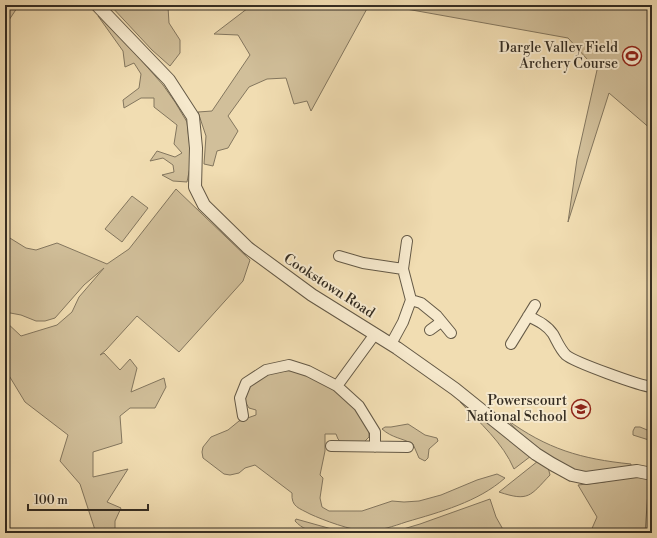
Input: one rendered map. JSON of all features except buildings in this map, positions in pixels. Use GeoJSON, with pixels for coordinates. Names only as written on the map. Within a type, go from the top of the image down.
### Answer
{"type":"FeatureCollection","features":[{"type":"Feature","properties":{"kind":"street","name":"Cookstown Road"},"geometry":{"type":"LineString","coordinates":[[97,5],[169,80],[193,117],[196,148],[195,187],[204,205],[258,256],[312,295],[391,344],[456,389],[536,454],[572,475],[586,478],[637,471],[652,474]]}},
{"type":"Feature","properties":{"kind":"street"},"geometry":{"type":"LineString","coordinates":[[391,344],[403,322],[411,300],[403,269],[407,242]]}},
{"type":"Feature","properties":{"kind":"street"},"geometry":{"type":"LineString","coordinates":[[340,256],[364,263],[403,269]]}},
{"type":"Feature","properties":{"kind":"street"},"geometry":{"type":"LineString","coordinates":[[411,300],[421,303],[451,333]]}},
{"type":"Feature","properties":{"kind":"street"},"geometry":{"type":"LineString","coordinates":[[511,344],[535,305]]}},
{"type":"Feature","properties":{"kind":"street"},"geometry":{"type":"LineString","coordinates":[[528,316],[547,326],[566,356],[623,378],[652,387]]}},
{"type":"Feature","properties":{"kind":"street"},"geometry":{"type":"LineString","coordinates":[[430,330],[441,322]]}},
{"type":"Feature","properties":{"kind":"street"},"geometry":{"type":"LineString","coordinates":[[337,386],[375,334]]}},
{"type":"Feature","properties":{"kind":"street"},"geometry":{"type":"LineString","coordinates":[[243,416],[240,398],[246,383],[266,370],[289,366],[308,371],[337,386],[359,406],[375,432],[375,447]]}},
{"type":"Feature","properties":{"kind":"street"},"geometry":{"type":"LineString","coordinates":[[331,446],[408,447]]}},
{"type":"Feature","properties":{"kind":"shaded area"},"geometry":{"type":"Polygon","coordinates":[[[5,5],[19,5],[5,26],[5,5]]]}},
{"type":"Feature","properties":{"kind":"shaded area"},"geometry":{"type":"Polygon","coordinates":[[[110,5],[164,5],[168,7],[169,23],[180,40],[180,53],[170,66],[152,50],[110,5]]]}},
{"type":"Feature","properties":{"kind":"shaded area"},"geometry":{"type":"Polygon","coordinates":[[[252,5],[369,5],[311,111],[307,101],[294,104],[286,78],[267,79],[249,87],[228,116],[238,131],[228,148],[217,151],[213,166],[204,164],[206,136],[198,112],[212,111],[250,55],[238,35],[214,34],[252,5]]]}},
{"type":"Feature","properties":{"kind":"shaded area"},"geometry":{"type":"Polygon","coordinates":[[[384,5],[652,5],[652,130],[609,93],[568,222],[577,159],[597,70],[568,38],[384,5]]]}},
{"type":"Feature","properties":{"kind":"shaded area"},"geometry":{"type":"Polygon","coordinates":[[[98,16],[105,19],[163,85],[187,122],[190,148],[190,167],[187,182],[173,181],[162,175],[174,172],[173,165],[163,158],[150,161],[157,151],[175,157],[182,153],[174,144],[177,125],[154,107],[154,98],[141,98],[124,108],[123,100],[139,88],[141,74],[134,63],[125,67],[123,51],[98,16]]]}},
{"type":"Feature","properties":{"kind":"shaded area"},"geometry":{"type":"Polygon","coordinates":[[[176,189],[250,260],[243,281],[179,352],[137,316],[100,355],[104,353],[120,370],[130,359],[137,368],[131,392],[164,378],[166,387],[155,408],[130,408],[120,416],[122,443],[93,452],[93,477],[128,469],[107,502],[121,508],[115,521],[115,533],[96,533],[80,484],[60,461],[68,435],[25,402],[5,369],[5,321],[21,336],[57,325],[72,312],[79,297],[104,268],[84,285],[55,318],[45,321],[36,321],[21,315],[5,312],[5,235],[26,248],[36,250],[57,243],[107,264],[129,249],[176,189]]]}},
{"type":"Feature","properties":{"kind":"shaded area"},"geometry":{"type":"Polygon","coordinates":[[[132,196],[148,208],[122,242],[105,229],[132,196]]]}},
{"type":"Feature","properties":{"kind":"shaded area"},"geometry":{"type":"Polygon","coordinates":[[[299,370],[338,392],[347,399],[362,415],[369,429],[369,437],[364,442],[341,442],[336,434],[325,434],[325,451],[320,475],[323,478],[320,498],[322,507],[329,511],[362,511],[392,501],[419,501],[441,495],[477,480],[497,474],[505,478],[483,494],[458,505],[392,527],[361,531],[338,525],[299,508],[294,504],[292,493],[255,465],[245,468],[239,473],[230,475],[224,474],[203,458],[203,447],[211,437],[228,430],[239,421],[256,415],[256,410],[249,408],[244,400],[253,383],[271,373],[299,370]]]}},
{"type":"Feature","properties":{"kind":"shaded area"},"geometry":{"type":"Polygon","coordinates":[[[460,402],[477,413],[531,456],[514,469],[497,442],[460,402]]]}},
{"type":"Feature","properties":{"kind":"shaded area"},"geometry":{"type":"Polygon","coordinates":[[[506,419],[536,438],[565,451],[596,459],[631,464],[631,467],[582,473],[564,468],[532,446],[506,419]]]}},
{"type":"Feature","properties":{"kind":"shaded area"},"geometry":{"type":"Polygon","coordinates":[[[408,424],[425,435],[437,438],[438,441],[429,449],[428,458],[425,461],[419,458],[413,444],[382,429],[385,427],[408,424]]]}},
{"type":"Feature","properties":{"kind":"shaded area"},"geometry":{"type":"Polygon","coordinates":[[[635,427],[640,427],[652,432],[652,441],[633,435],[635,427]]]}},
{"type":"Feature","properties":{"kind":"shaded area"},"geometry":{"type":"Polygon","coordinates":[[[538,461],[548,467],[550,475],[533,492],[523,497],[517,497],[499,492],[538,461]]]}},
{"type":"Feature","properties":{"kind":"shaded area"},"geometry":{"type":"Polygon","coordinates":[[[630,476],[649,478],[645,533],[590,533],[597,517],[578,485],[604,482],[630,476]]]}},
{"type":"Feature","properties":{"kind":"shaded area"},"geometry":{"type":"Polygon","coordinates":[[[490,499],[496,517],[505,533],[390,533],[420,524],[490,499]]]}},
{"type":"Feature","properties":{"kind":"shaded area"},"geometry":{"type":"Polygon","coordinates":[[[296,519],[346,533],[319,533],[300,526],[295,521],[296,519]]]}},
{"type":"Feature","properties":{"kind":"place","name":"Dargle Valley Field Archery Course"},"geometry":{"type":"Point","coordinates":[632,56]}},
{"type":"Feature","properties":{"kind":"place","name":"Powerscourt National School"},"geometry":{"type":"Point","coordinates":[581,409]}}]}
